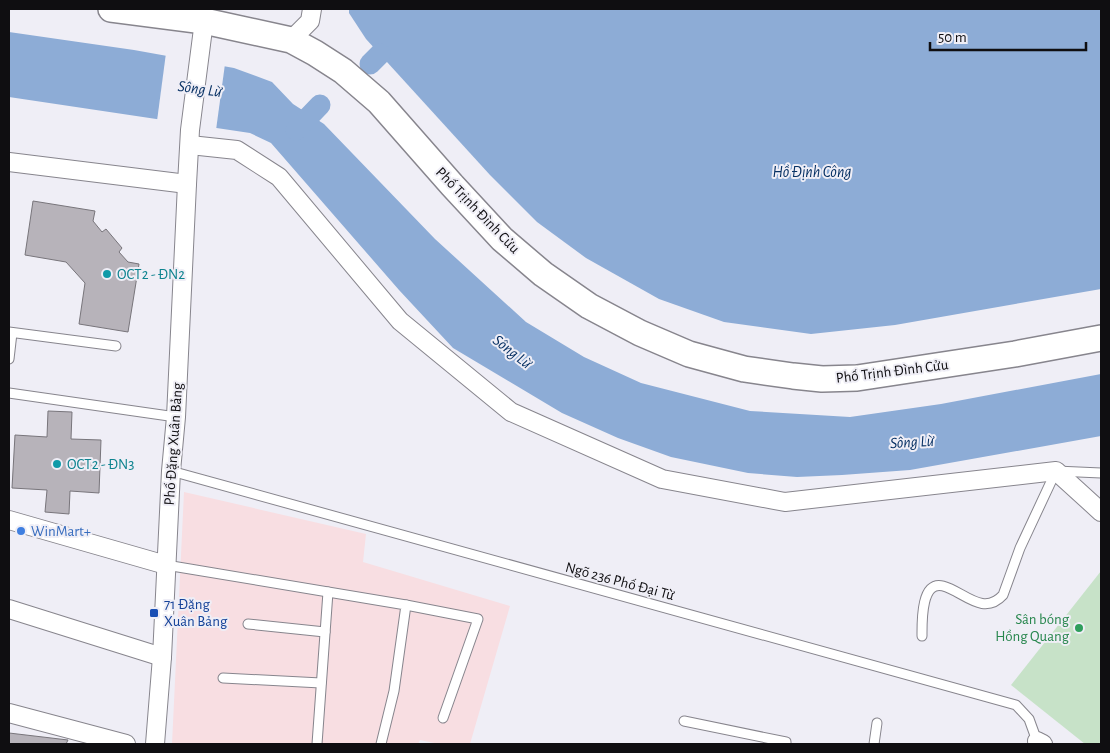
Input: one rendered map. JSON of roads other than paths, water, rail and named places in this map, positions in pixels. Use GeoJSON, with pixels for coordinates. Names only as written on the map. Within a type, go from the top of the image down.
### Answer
{"type":"FeatureCollection","features":[{"type":"Feature","properties":{"kind":"main road","name":"Phố Trịnh Đình Cửu"},"geometry":{"type":"LineString","coordinates":[[111,9],[203,30],[291,40],[315,53],[343,71],[379,102],[502,239],[543,274],[589,306],[640,333],[689,354],[754,371],[812,378],[848,378],[1015,354],[1101,338]]}},
{"type":"Feature","properties":{"kind":"street"},"geometry":{"type":"LineString","coordinates":[[291,40],[310,21],[312,9]]}},
{"type":"Feature","properties":{"kind":"street","name":"Phố Đặng Xuân Bảng"},"geometry":{"type":"LineString","coordinates":[[155,744],[162,656],[171,471],[176,417],[190,137],[203,30]]}},
{"type":"Feature","properties":{"kind":"street"},"geometry":{"type":"LineString","coordinates":[[190,137],[237,150],[279,177],[400,321],[511,412],[662,479],[785,502],[1056,471],[1101,512]]}},
{"type":"Feature","properties":{"kind":"street"},"geometry":{"type":"LineString","coordinates":[[9,162],[187,184]]}},
{"type":"Feature","properties":{"kind":"street"},"geometry":{"type":"LineString","coordinates":[[9,520],[166,566]]}},
{"type":"Feature","properties":{"kind":"street"},"geometry":{"type":"LineString","coordinates":[[9,610],[162,656]]}},
{"type":"Feature","properties":{"kind":"street"},"geometry":{"type":"LineString","coordinates":[[9,713],[83,739],[126,744]]}},
{"type":"Feature","properties":{"kind":"lane"},"geometry":{"type":"LineString","coordinates":[[9,360],[10,333],[116,346]]}},
{"type":"Feature","properties":{"kind":"lane"},"geometry":{"type":"LineString","coordinates":[[9,393],[176,417]]}},
{"type":"Feature","properties":{"kind":"lane","name":"Ngõ 236 Phố Đại Từ"},"geometry":{"type":"LineString","coordinates":[[171,471],[1016,705],[1029,719],[1038,743]]}},
{"type":"Feature","properties":{"kind":"lane"},"geometry":{"type":"LineString","coordinates":[[922,636],[926,595],[932,588],[943,586],[972,601],[987,603],[998,600],[1003,594],[1020,548],[1056,471],[1101,473]]}},
{"type":"Feature","properties":{"kind":"lane"},"geometry":{"type":"LineString","coordinates":[[166,566],[478,618],[442,718]]}},
{"type":"Feature","properties":{"kind":"lane"},"geometry":{"type":"LineString","coordinates":[[317,744],[328,592]]}},
{"type":"Feature","properties":{"kind":"lane"},"geometry":{"type":"LineString","coordinates":[[381,744],[394,691],[406,605]]}},
{"type":"Feature","properties":{"kind":"lane"},"geometry":{"type":"LineString","coordinates":[[248,624],[325,632]]}},
{"type":"Feature","properties":{"kind":"lane"},"geometry":{"type":"LineString","coordinates":[[223,678],[321,683]]}},
{"type":"Feature","properties":{"kind":"lane"},"geometry":{"type":"LineString","coordinates":[[684,721],[786,742],[786,744]]}},
{"type":"Feature","properties":{"kind":"lane"},"geometry":{"type":"LineString","coordinates":[[874,744],[877,722]]}},
{"type":"Feature","properties":{"kind":"water","name":"Hồ Định Công"},"geometry":{"type":"Polygon","coordinates":[[[349,9],[1101,9],[1101,289],[895,325],[811,334],[724,322],[659,299],[586,258],[537,222],[490,175],[366,39],[349,13],[349,9]]]}},
{"type":"Feature","properties":{"kind":"water","name":"Sông Lừ"},"geometry":{"type":"Polygon","coordinates":[[[9,32],[134,50],[234,68],[272,82],[293,104],[324,124],[435,239],[526,322],[584,357],[641,383],[750,411],[850,417],[941,404],[1101,374],[1101,436],[910,470],[797,477],[748,473],[671,457],[618,438],[562,413],[453,348],[399,290],[271,143],[250,133],[9,97],[9,32]]]}},
{"type":"Feature","properties":{"kind":"waterway"},"geometry":{"type":"LineString","coordinates":[[370,64],[380,54]]}},
{"type":"Feature","properties":{"kind":"waterway"},"geometry":{"type":"LineString","coordinates":[[296,130],[320,105]]}},
{"type":"Feature","properties":{"kind":"place","name":"OCT2 - ĐN2"},"geometry":{"type":"Point","coordinates":[107,274]}},
{"type":"Feature","properties":{"kind":"place","name":"OCT2 - ĐN3"},"geometry":{"type":"Point","coordinates":[57,464]}},
{"type":"Feature","properties":{"kind":"place","name":"WinMart+"},"geometry":{"type":"Point","coordinates":[21,531]}},
{"type":"Feature","properties":{"kind":"place","name":"71 Đặng Xuân Bảng"},"geometry":{"type":"Point","coordinates":[154,613]}},
{"type":"Feature","properties":{"kind":"place","name":"Sân bóng Hồng Quang"},"geometry":{"type":"Point","coordinates":[1079,628]}}]}
